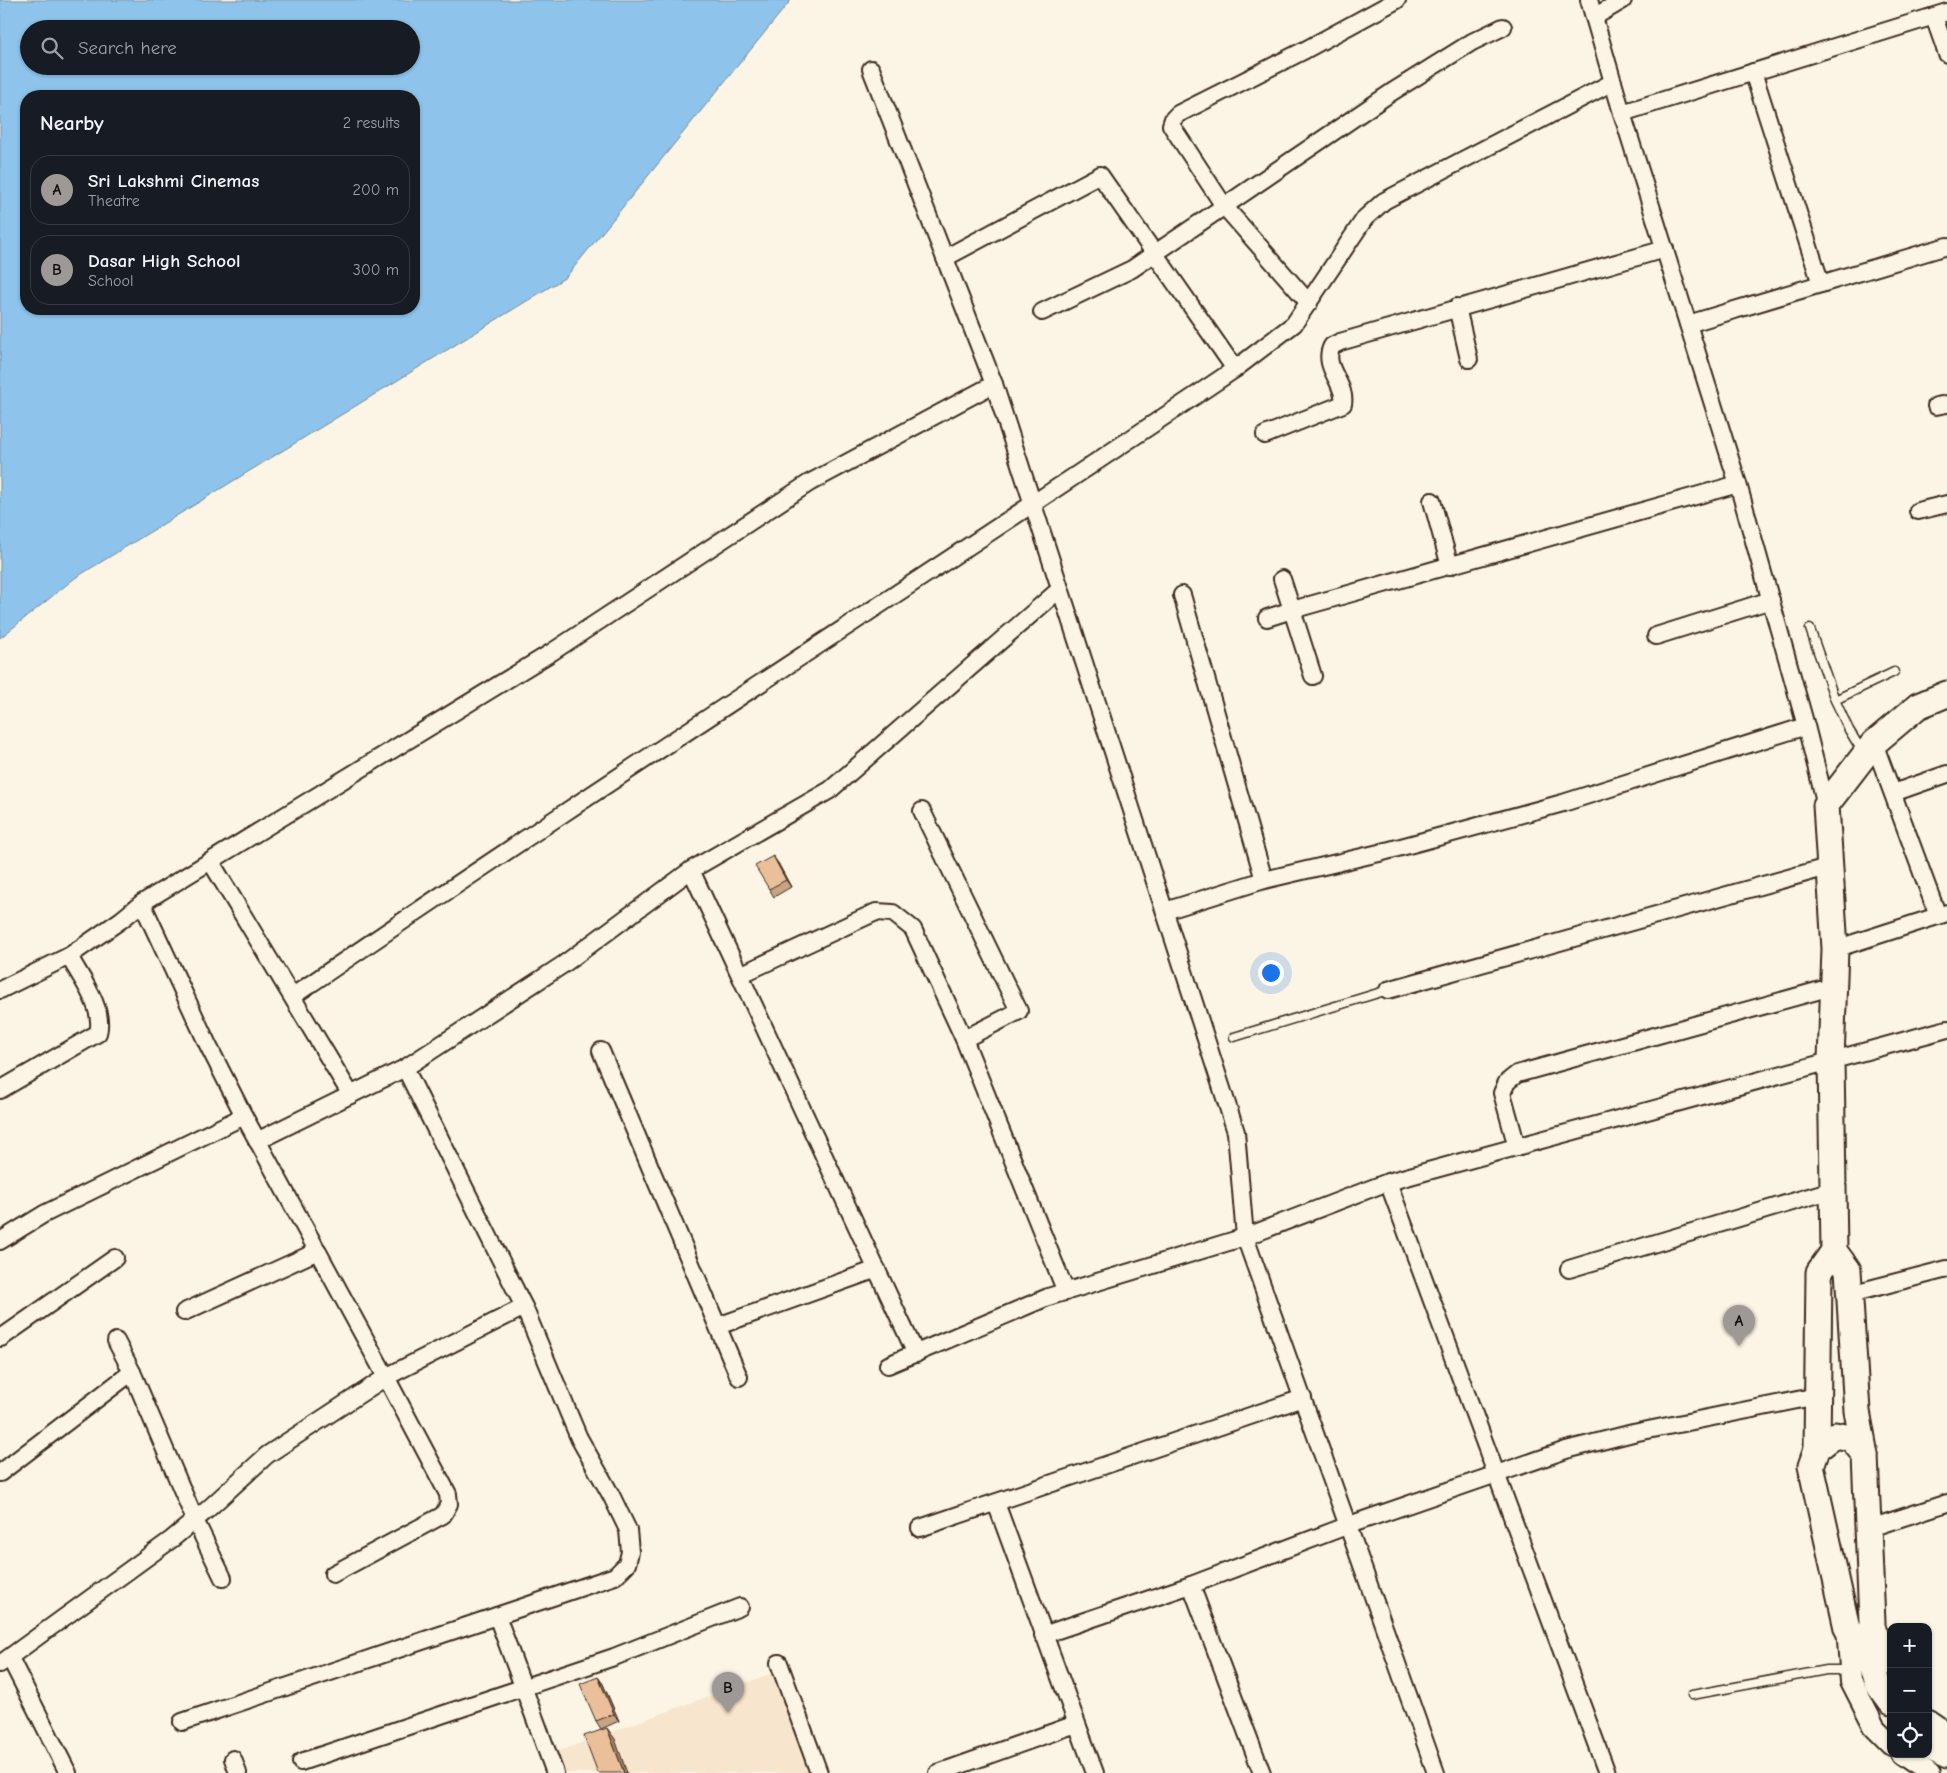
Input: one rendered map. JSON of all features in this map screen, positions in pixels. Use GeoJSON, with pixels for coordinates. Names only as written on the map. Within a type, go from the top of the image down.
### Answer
{"type":"FeatureCollection","features":[{"type":"Feature","properties":{"kind":"main road"},"geometry":{"type":"LineString","coordinates":[[1876,1676],[1867,1529],[1865,1455],[1857,1411],[1848,1270],[1834,1251],[1831,1060],[1835,948],[1826,805],[1869,749],[1918,706],[1947,694]]}},
{"type":"Feature","properties":{"kind":"main road"},"geometry":{"type":"LineString","coordinates":[[1834,1251],[1819,1272],[1817,1449],[1810,1466],[1847,1628],[1876,1676]]}},
{"type":"Feature","properties":{"kind":"main road"},"geometry":{"type":"LineString","coordinates":[[1817,1449],[1835,1435],[1851,1438],[1865,1455]]}},
{"type":"Feature","properties":{"kind":"main road"},"geometry":{"type":"LineString","coordinates":[[1932,1748],[1947,1755]]}},
{"type":"Feature","properties":{"kind":"street"},"geometry":{"type":"LineString","coordinates":[[1309,303],[1224,206],[1171,125],[1173,119],[1397,0]]}},
{"type":"Feature","properties":{"kind":"street"},"geometry":{"type":"LineString","coordinates":[[1589,0],[1612,82],[1738,484],[1806,726],[1826,805]]}},
{"type":"Feature","properties":{"kind":"street"},"geometry":{"type":"LineString","coordinates":[[1594,16],[1623,0]]}},
{"type":"Feature","properties":{"kind":"street"},"geometry":{"type":"LineString","coordinates":[[1622,113],[1941,15],[1947,54]]}},
{"type":"Feature","properties":{"kind":"street"},"geometry":{"type":"LineString","coordinates":[[1042,312],[1132,269],[1392,92],[1472,42],[1503,27]]}},
{"type":"Feature","properties":{"kind":"street"},"geometry":{"type":"LineString","coordinates":[[871,69],[994,384],[1236,1132],[1245,1237],[1436,1773]]}},
{"type":"Feature","properties":{"kind":"street"},"geometry":{"type":"LineString","coordinates":[[1753,72],[1821,284]]}},
{"type":"Feature","properties":{"kind":"street"},"geometry":{"type":"LineString","coordinates":[[294,996],[466,877],[1033,505],[1235,369],[1294,324],[1365,218],[1384,202],[1612,82]]}},
{"type":"Feature","properties":{"kind":"street"},"geometry":{"type":"LineString","coordinates":[[945,258],[1100,175],[1235,369]]}},
{"type":"Feature","properties":{"kind":"street"},"geometry":{"type":"LineString","coordinates":[[1688,324],[1947,246]]}},
{"type":"Feature","properties":{"kind":"street"},"geometry":{"type":"LineString","coordinates":[[1264,435],[1343,404],[1342,394],[1329,360],[1332,346],[1353,337],[1664,250]]}},
{"type":"Feature","properties":{"kind":"street"},"geometry":{"type":"LineString","coordinates":[[1457,307],[1469,359]]}},
{"type":"Feature","properties":{"kind":"street"},"geometry":{"type":"LineString","coordinates":[[0,990],[68,956],[121,920],[142,902],[211,862],[552,652],[809,483],[994,384]]}},
{"type":"Feature","properties":{"kind":"street"},"geometry":{"type":"LineString","coordinates":[[1267,618],[1738,484]]}},
{"type":"Feature","properties":{"kind":"street"},"geometry":{"type":"LineString","coordinates":[[1432,501],[1450,566]]}},
{"type":"Feature","properties":{"kind":"street"},"geometry":{"type":"LineString","coordinates":[[1918,511],[1947,504]]}},
{"type":"Feature","properties":{"kind":"street"},"geometry":{"type":"LineString","coordinates":[[1282,579],[1313,676]]}},
{"type":"Feature","properties":{"kind":"street"},"geometry":{"type":"LineString","coordinates":[[257,1141],[405,1068],[564,964],[692,870],[830,790],[1060,589]]}},
{"type":"Feature","properties":{"kind":"street"},"geometry":{"type":"LineString","coordinates":[[1182,595],[1264,880]]}},
{"type":"Feature","properties":{"kind":"street"},"geometry":{"type":"LineString","coordinates":[[1656,636],[1771,600]]}},
{"type":"Feature","properties":{"kind":"street"},"geometry":{"type":"LineString","coordinates":[[1165,911],[1264,880],[1379,853],[1563,802],[1806,726]]}},
{"type":"Feature","properties":{"kind":"street"},"geometry":{"type":"LineString","coordinates":[[1835,948],[1943,914],[1892,793],[1869,749]]}},
{"type":"Feature","properties":{"kind":"street"},"geometry":{"type":"LineString","coordinates":[[1892,793],[1947,774]]}},
{"type":"Feature","properties":{"kind":"street"},"geometry":{"type":"LineString","coordinates":[[922,812],[1019,1011],[964,1039]]}},
{"type":"Feature","properties":{"kind":"street"},"geometry":{"type":"LineString","coordinates":[[211,862],[294,996],[351,1095]]}},
{"type":"Feature","properties":{"kind":"street"},"geometry":{"type":"LineString","coordinates":[[1388,990],[1831,866]]}},
{"type":"Feature","properties":{"kind":"street"},"geometry":{"type":"LineString","coordinates":[[692,870],[916,1354]]}},
{"type":"Feature","properties":{"kind":"street"},"geometry":{"type":"LineString","coordinates":[[142,902],[208,1045],[244,1116],[448,1494],[449,1504],[443,1515],[333,1574]]}},
{"type":"Feature","properties":{"kind":"street"},"geometry":{"type":"LineString","coordinates":[[740,975],[876,912],[893,913],[913,930],[964,1039],[1066,1292]]}},
{"type":"Feature","properties":{"kind":"street"},"geometry":{"type":"LineString","coordinates":[[0,1090],[98,1033],[100,1026],[98,1011],[68,956]]}},
{"type":"Feature","properties":{"kind":"street"},"geometry":{"type":"LineString","coordinates":[[1517,1147],[1502,1094],[1507,1082],[1518,1074],[1835,986]]}},
{"type":"Feature","properties":{"kind":"street"},"geometry":{"type":"LineString","coordinates":[[888,1365],[1066,1292],[1245,1237],[1388,1182],[1947,1029]]}},
{"type":"Feature","properties":{"kind":"street"},"geometry":{"type":"LineString","coordinates":[[601,1052],[739,1377]]}},
{"type":"Feature","properties":{"kind":"street"},"geometry":{"type":"LineString","coordinates":[[182,1722],[615,1576],[627,1564],[630,1552],[628,1530],[579,1438],[524,1307],[405,1068]]}},
{"type":"Feature","properties":{"kind":"street"},"geometry":{"type":"LineString","coordinates":[[0,1241],[44,1214],[244,1116]]}},
{"type":"Feature","properties":{"kind":"street"},"geometry":{"type":"LineString","coordinates":[[1388,1182],[1608,1773]]}},
{"type":"Feature","properties":{"kind":"street"},"geometry":{"type":"LineString","coordinates":[[1569,1269],[1832,1190]]}},
{"type":"Feature","properties":{"kind":"street"},"geometry":{"type":"LineString","coordinates":[[184,1312],[318,1251]]}},
{"type":"Feature","properties":{"kind":"street"},"geometry":{"type":"LineString","coordinates":[[0,1338],[115,1258]]}},
{"type":"Feature","properties":{"kind":"street"},"geometry":{"type":"LineString","coordinates":[[718,1326],[877,1269]]}},
{"type":"Feature","properties":{"kind":"street"},"geometry":{"type":"LineString","coordinates":[[1850,1294],[1947,1269]]}},
{"type":"Feature","properties":{"kind":"street"},"geometry":{"type":"LineString","coordinates":[[68,1773],[5,1661],[195,1520],[267,1455],[386,1377],[524,1307]]}},
{"type":"Feature","properties":{"kind":"street"},"geometry":{"type":"LineString","coordinates":[[116,1341],[132,1372],[195,1520],[223,1578]]}},
{"type":"Feature","properties":{"kind":"street"},"geometry":{"type":"LineString","coordinates":[[0,1473],[132,1372]]}},
{"type":"Feature","properties":{"kind":"street"},"geometry":{"type":"LineString","coordinates":[[1043,1635],[1192,1585],[1349,1525],[1566,1450],[1633,1433],[1818,1396]]}},
{"type":"Feature","properties":{"kind":"street"},"geometry":{"type":"LineString","coordinates":[[920,1528],[1303,1398]]}},
{"type":"Feature","properties":{"kind":"street"},"geometry":{"type":"LineString","coordinates":[[996,1502],[1095,1773]]}},
{"type":"Feature","properties":{"kind":"street"},"geometry":{"type":"LineString","coordinates":[[1867,1529],[1947,1503]]}},
{"type":"Feature","properties":{"kind":"street"},"geometry":{"type":"LineString","coordinates":[[1192,1585],[1262,1773]]}},
{"type":"Feature","properties":{"kind":"street"},"geometry":{"type":"LineString","coordinates":[[301,1762],[614,1657],[740,1607]]}},
{"type":"Feature","properties":{"kind":"street"},"geometry":{"type":"LineString","coordinates":[[497,1616],[554,1773]]}},
{"type":"Feature","properties":{"kind":"street"},"geometry":{"type":"LineString","coordinates":[[779,1663],[819,1773]]}},
{"type":"Feature","properties":{"kind":"street"},"geometry":{"type":"LineString","coordinates":[[1876,1676],[1851,1681],[1875,1728],[1887,1740]]}},
{"type":"Feature","properties":{"kind":"street"},"geometry":{"type":"LineString","coordinates":[[1932,1723],[1947,1733]]}},
{"type":"Feature","properties":{"kind":"street"},"geometry":{"type":"LineString","coordinates":[[938,1773],[1076,1724]]}},
{"type":"Feature","properties":{"kind":"street"},"geometry":{"type":"LineString","coordinates":[[1907,1758],[1930,1773]]}},
{"type":"Feature","properties":{"kind":"lane"},"geometry":{"type":"LineString","coordinates":[[1810,628],[1835,700],[1849,730],[1869,749]]}},
{"type":"Feature","properties":{"kind":"lane"},"geometry":{"type":"LineString","coordinates":[[1835,700],[1894,672]]}},
{"type":"Feature","properties":{"kind":"lane"},"geometry":{"type":"LineString","coordinates":[[1234,1037],[1388,990]]}},
{"type":"Feature","properties":{"kind":"lane"},"geometry":{"type":"LineString","coordinates":[[1692,1695],[1826,1670],[1876,1676]]}},
{"type":"Feature","properties":{"kind":"shaded area"},"geometry":{"type":"Polygon","coordinates":[[[778,1671],[813,1773],[557,1773],[551,1754],[778,1671]]]}},
{"type":"Feature","properties":{"kind":"water"},"geometry":{"type":"Polygon","coordinates":[[[0,0],[791,0],[566,277],[75,578],[0,638],[0,0]]]}},
{"type":"Feature","properties":{"kind":"building"},"geometry":{"type":"Polygon","coordinates":[[[773,856],[786,880],[769,889],[755,866],[773,856]]]}},
{"type":"Feature","properties":{"kind":"building"},"geometry":{"type":"Polygon","coordinates":[[[598,1677],[614,1714],[596,1721],[580,1684],[598,1677]]]}},
{"type":"Feature","properties":{"kind":"building"},"geometry":{"type":"Polygon","coordinates":[[[607,1728],[624,1773],[598,1773],[584,1736],[607,1728]]]}},
{"type":"Feature","properties":{"kind":"place","name":"Sri Lakshmi Cinemas"},"geometry":{"type":"Point","coordinates":[1739,1346]}},
{"type":"Feature","properties":{"kind":"place","name":"Dasar High School"},"geometry":{"type":"Point","coordinates":[728,1713]}}]}
